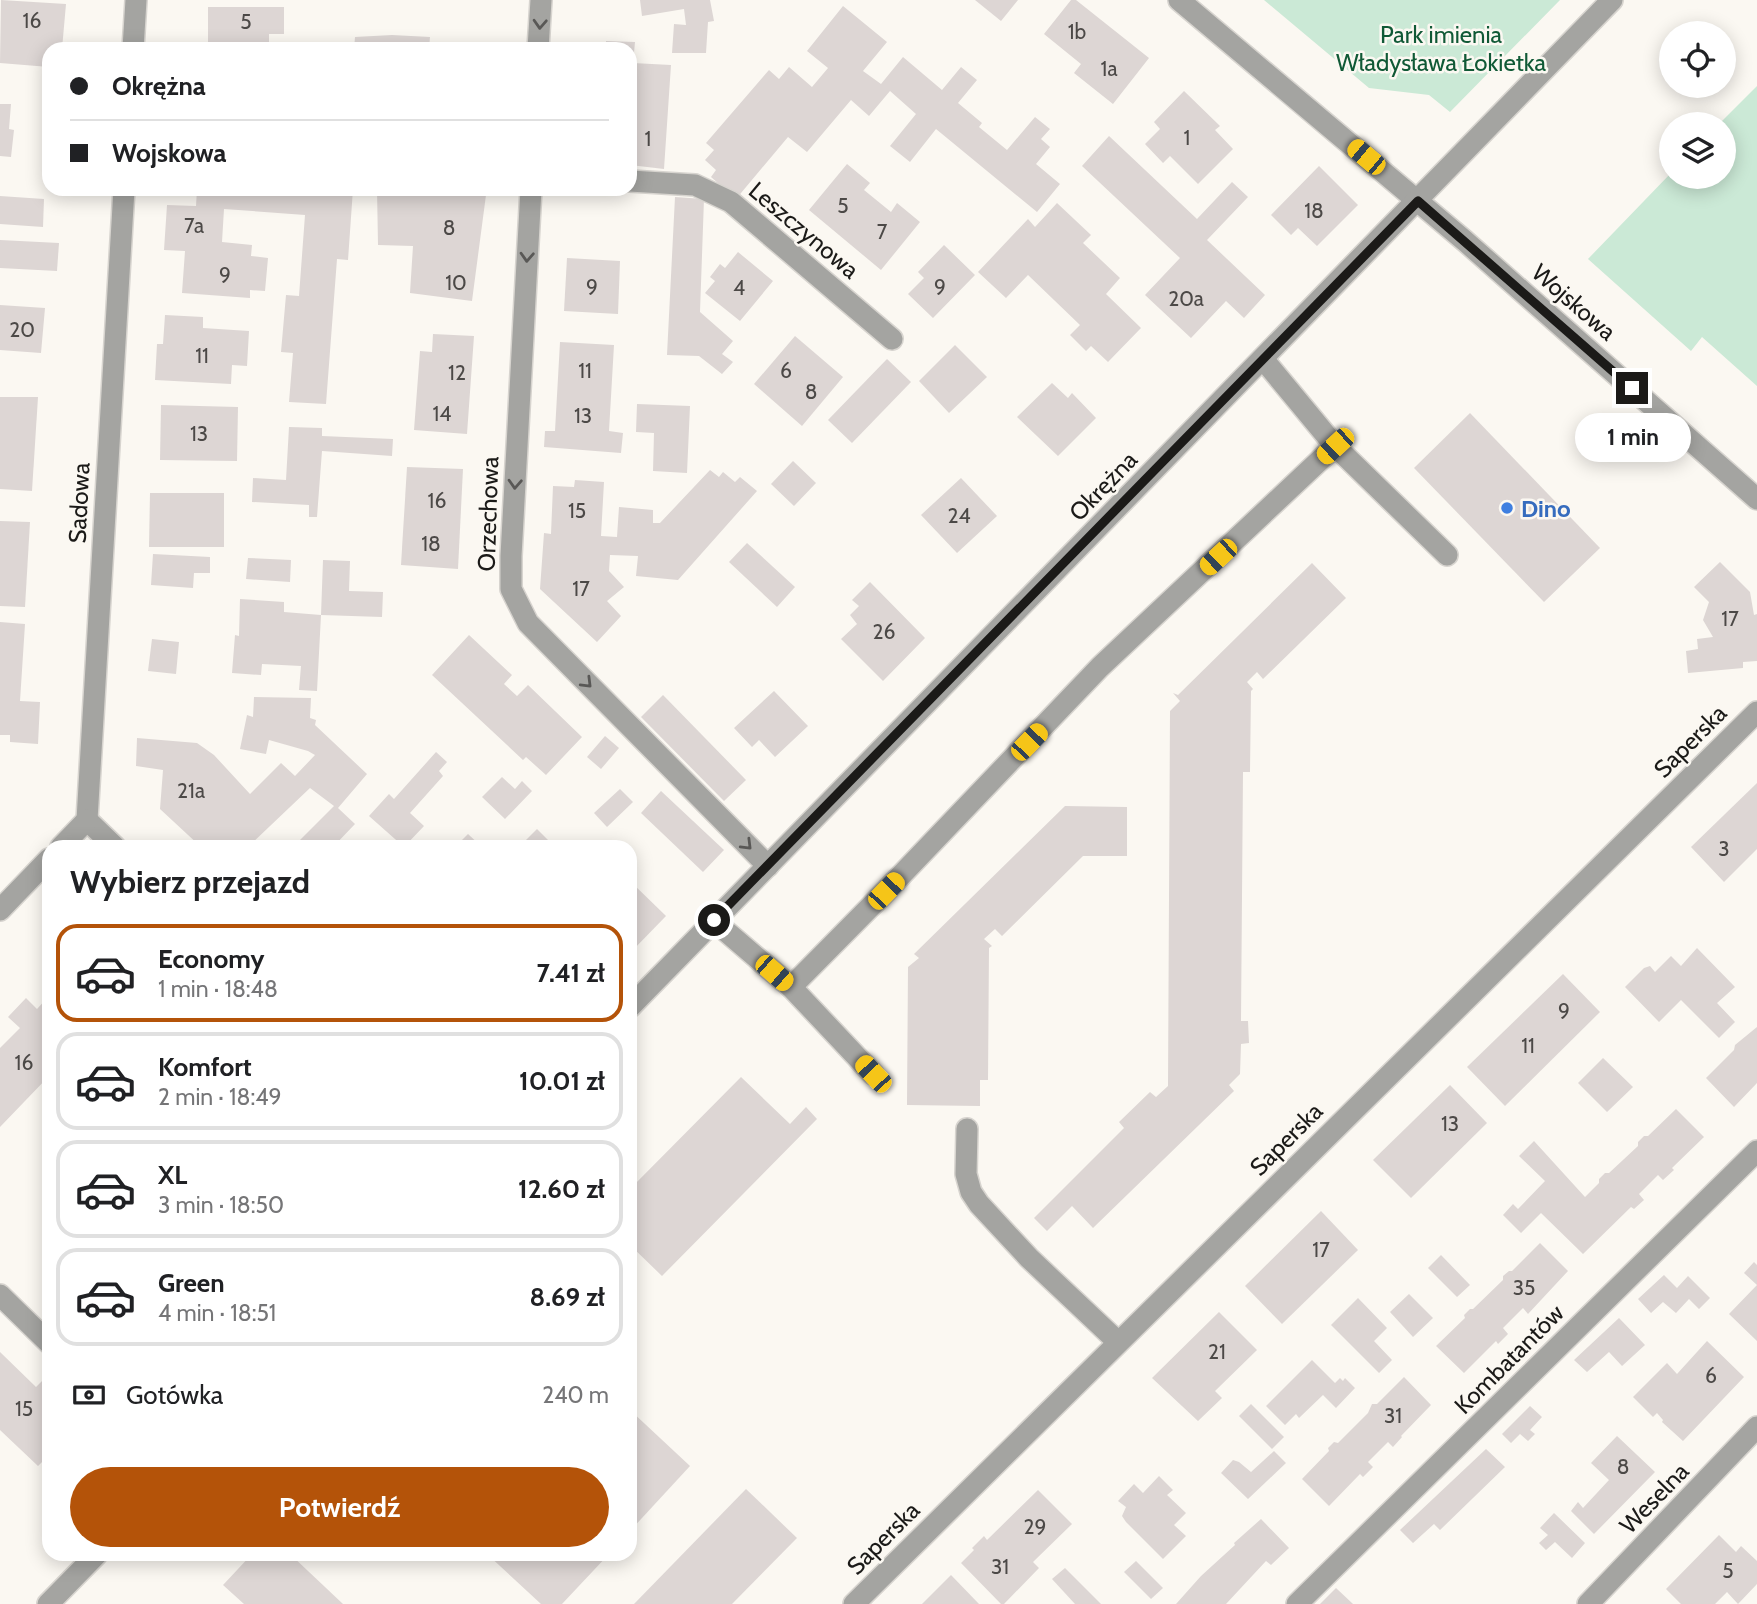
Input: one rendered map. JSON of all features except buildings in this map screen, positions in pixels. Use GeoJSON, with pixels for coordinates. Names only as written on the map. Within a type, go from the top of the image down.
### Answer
{"type":"FeatureCollection","features":[{"type":"Feature","properties":{"kind":"street"},"geometry":{"type":"LineString","coordinates":[[133,42],[136,0]]}},
{"type":"Feature","properties":{"kind":"street"},"geometry":{"type":"LineString","coordinates":[[538,42],[541,0]]}},
{"type":"Feature","properties":{"kind":"street","name":"Wojskowa"},"geometry":{"type":"LineString","coordinates":[[1179,0],[1418,201],[1757,499]]}},
{"type":"Feature","properties":{"kind":"street","name":"Okrężna"},"geometry":{"type":"LineString","coordinates":[[637,1000],[1612,0]]}},
{"type":"Feature","properties":{"kind":"street","name":"Leszczynowa"},"geometry":{"type":"LineString","coordinates":[[637,181],[695,184],[731,202],[892,340]]}},
{"type":"Feature","properties":{"kind":"street","name":"Sadowa"},"geometry":{"type":"LineString","coordinates":[[87,820],[124,196]]}},
{"type":"Feature","properties":{"kind":"street","name":"Orzechowa"},"geometry":{"type":"LineString","coordinates":[[531,196],[511,589],[527,623],[768,866]]}},
{"type":"Feature","properties":{"kind":"street"},"geometry":{"type":"LineString","coordinates":[[1263,359],[1335,446],[1447,555]]}},
{"type":"Feature","properties":{"kind":"street"},"geometry":{"type":"LineString","coordinates":[[791,987],[1100,667],[1335,446]]}},
{"type":"Feature","properties":{"kind":"street","name":"Saperska"},"geometry":{"type":"LineString","coordinates":[[854,1604],[1757,712]]}},
{"type":"Feature","properties":{"kind":"street"},"geometry":{"type":"LineString","coordinates":[[68,840],[87,820],[108,840]]}},
{"type":"Feature","properties":{"kind":"street"},"geometry":{"type":"LineString","coordinates":[[0,910],[42,866]]}},
{"type":"Feature","properties":{"kind":"street"},"geometry":{"type":"LineString","coordinates":[[714,920],[791,987],[873,1074]]}},
{"type":"Feature","properties":{"kind":"street"},"geometry":{"type":"LineString","coordinates":[[967,1129],[966,1174],[971,1192],[979,1204],[1029,1258],[1118,1342]]}},
{"type":"Feature","properties":{"kind":"street","name":"Kombatantów"},"geometry":{"type":"LineString","coordinates":[[1297,1604],[1757,1151]]}},
{"type":"Feature","properties":{"kind":"street"},"geometry":{"type":"LineString","coordinates":[[0,1295],[42,1336]]}},
{"type":"Feature","properties":{"kind":"street","name":"Weselna"},"geometry":{"type":"LineString","coordinates":[[1588,1604],[1757,1427]]}},
{"type":"Feature","properties":{"kind":"street"},"geometry":{"type":"LineString","coordinates":[[48,1604],[90,1561]]}},
{"type":"Feature","properties":{"kind":"green space","name":"Park imienia Władysława Łokietka"},"geometry":{"type":"Polygon","coordinates":[[[1264,0],[1560,0],[1450,112],[1429,95],[1369,88],[1264,0]]]}},
{"type":"Feature","properties":{"kind":"green space"},"geometry":{"type":"Polygon","coordinates":[[[1757,86],[1757,386],[1702,337],[1691,351],[1588,259],[1659,185],[1659,189],[1736,189],[1736,112],[1731,112],[1757,86]]]}},
{"type":"Feature","properties":{"kind":"place","name":"Dino"},"geometry":{"type":"Point","coordinates":[1507,508]}},
{"type":"Feature","properties":{"kind":"route"},"geometry":{"type":"LineString","coordinates":[[714,920],[1418,201],[1632,388]]}}]}
